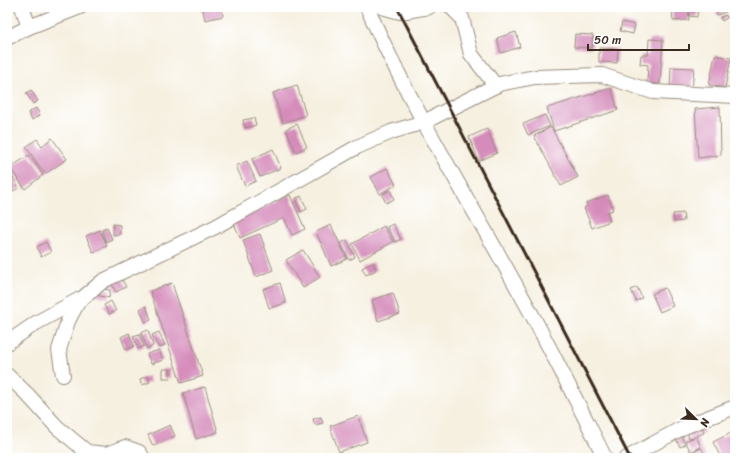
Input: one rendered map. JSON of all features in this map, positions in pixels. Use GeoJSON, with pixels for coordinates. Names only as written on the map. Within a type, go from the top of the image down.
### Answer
{"type":"FeatureCollection","features":[{"type":"Feature","properties":{"kind":"street"},"geometry":{"type":"LineString","coordinates":[[22,7],[29,26]]}},
{"type":"Feature","properties":{"kind":"street"},"geometry":{"type":"LineString","coordinates":[[7,38],[29,26],[80,7]]}},
{"type":"Feature","properties":{"kind":"street"},"geometry":{"type":"LineString","coordinates":[[367,7],[379,36],[424,122],[532,314],[605,458]]}},
{"type":"Feature","properties":{"kind":"street"},"geometry":{"type":"LineString","coordinates":[[382,7],[400,12],[429,7]]}},
{"type":"Feature","properties":{"kind":"street"},"geometry":{"type":"LineString","coordinates":[[451,7],[462,18],[471,54],[496,86]]}},
{"type":"Feature","properties":{"kind":"street"},"geometry":{"type":"LineString","coordinates":[[63,375],[59,350],[68,321],[78,302],[103,281],[215,227],[357,147],[391,132],[424,122],[496,86],[535,77],[602,75],[653,92],[735,96]]}},
{"type":"Feature","properties":{"kind":"street"},"geometry":{"type":"LineString","coordinates":[[7,343],[36,323],[84,297]]}},
{"type":"Feature","properties":{"kind":"street"},"geometry":{"type":"LineString","coordinates":[[7,375],[27,394],[57,427],[87,452],[107,454],[125,447],[139,452],[143,458]]}},
{"type":"Feature","properties":{"kind":"street"},"geometry":{"type":"LineString","coordinates":[[627,458],[684,427],[735,407]]}},
{"type":"Feature","properties":{"kind":"building"},"geometry":{"type":"Polygon","coordinates":[[[202,7],[221,7],[223,16],[205,20],[202,7]]]}},
{"type":"Feature","properties":{"kind":"building"},"geometry":{"type":"Polygon","coordinates":[[[672,7],[688,7],[689,20],[673,21],[672,7]]]}},
{"type":"Feature","properties":{"kind":"building"},"geometry":{"type":"Polygon","coordinates":[[[690,7],[698,7],[697,17],[689,16],[690,7]]]}},
{"type":"Feature","properties":{"kind":"building"},"geometry":{"type":"Polygon","coordinates":[[[715,7],[724,7],[726,12],[717,15],[715,7]]]}},
{"type":"Feature","properties":{"kind":"building"},"geometry":{"type":"Polygon","coordinates":[[[726,15],[727,18],[722,21],[720,17],[726,15]]]}},
{"type":"Feature","properties":{"kind":"building"},"geometry":{"type":"Polygon","coordinates":[[[622,22],[635,25],[633,34],[620,31],[622,22]]]}},
{"type":"Feature","properties":{"kind":"building"},"geometry":{"type":"Polygon","coordinates":[[[516,32],[520,47],[501,53],[497,38],[516,32]]]}},
{"type":"Feature","properties":{"kind":"building"},"geometry":{"type":"Polygon","coordinates":[[[575,34],[593,35],[592,48],[574,47],[575,34]]]}},
{"type":"Feature","properties":{"kind":"building"},"geometry":{"type":"Polygon","coordinates":[[[649,39],[663,40],[660,84],[647,83],[648,65],[640,64],[641,55],[648,55],[649,39]]]}},
{"type":"Feature","properties":{"kind":"building"},"geometry":{"type":"Polygon","coordinates":[[[599,48],[618,49],[617,63],[599,62],[599,48]]]}},
{"type":"Feature","properties":{"kind":"building"},"geometry":{"type":"Polygon","coordinates":[[[715,55],[731,58],[725,88],[709,85],[715,55]]]}},
{"type":"Feature","properties":{"kind":"building"},"geometry":{"type":"Polygon","coordinates":[[[671,67],[694,68],[692,91],[670,90],[671,67]]]}},
{"type":"Feature","properties":{"kind":"building"},"geometry":{"type":"Polygon","coordinates":[[[297,85],[306,115],[283,123],[273,93],[297,85]]]}},
{"type":"Feature","properties":{"kind":"building"},"geometry":{"type":"Polygon","coordinates":[[[611,88],[618,110],[554,131],[547,108],[611,88]]]}},
{"type":"Feature","properties":{"kind":"building"},"geometry":{"type":"Polygon","coordinates":[[[31,90],[38,101],[33,104],[26,93],[31,90]]]}},
{"type":"Feature","properties":{"kind":"building"},"geometry":{"type":"Polygon","coordinates":[[[720,107],[721,155],[698,158],[695,109],[720,107]]]}},
{"type":"Feature","properties":{"kind":"building"},"geometry":{"type":"Polygon","coordinates":[[[36,108],[40,115],[32,120],[28,113],[36,108]]]}},
{"type":"Feature","properties":{"kind":"building"},"geometry":{"type":"Polygon","coordinates":[[[545,115],[550,126],[528,135],[523,124],[545,115]]]}},
{"type":"Feature","properties":{"kind":"building"},"geometry":{"type":"Polygon","coordinates":[[[254,118],[256,125],[245,128],[243,120],[254,118]]]}},
{"type":"Feature","properties":{"kind":"building"},"geometry":{"type":"Polygon","coordinates":[[[297,124],[307,147],[296,152],[286,129],[297,124]]]}},
{"type":"Feature","properties":{"kind":"building"},"geometry":{"type":"Polygon","coordinates":[[[551,127],[578,177],[561,186],[534,136],[551,127]]]}},
{"type":"Feature","properties":{"kind":"building"},"geometry":{"type":"Polygon","coordinates":[[[487,129],[497,153],[479,161],[469,137],[487,129]]]}},
{"type":"Feature","properties":{"kind":"building"},"geometry":{"type":"Polygon","coordinates":[[[52,138],[67,159],[45,174],[26,147],[37,139],[42,146],[52,138]]]}},
{"type":"Feature","properties":{"kind":"building"},"geometry":{"type":"Polygon","coordinates":[[[273,149],[281,168],[260,177],[252,159],[273,149]]]}},
{"type":"Feature","properties":{"kind":"building"},"geometry":{"type":"Polygon","coordinates":[[[7,151],[11,158],[7,161],[7,151]]]}},
{"type":"Feature","properties":{"kind":"building"},"geometry":{"type":"Polygon","coordinates":[[[29,155],[43,175],[25,189],[10,168],[29,155]]]}},
{"type":"Feature","properties":{"kind":"building"},"geometry":{"type":"Polygon","coordinates":[[[247,161],[256,181],[245,186],[236,166],[247,161]]]}},
{"type":"Feature","properties":{"kind":"building"},"geometry":{"type":"Polygon","coordinates":[[[7,167],[19,188],[7,194],[7,167]]]}},
{"type":"Feature","properties":{"kind":"building"},"geometry":{"type":"Polygon","coordinates":[[[387,168],[396,185],[380,194],[371,177],[387,168]]]}},
{"type":"Feature","properties":{"kind":"building"},"geometry":{"type":"Polygon","coordinates":[[[390,190],[394,199],[386,203],[382,195],[390,190]]]}},
{"type":"Feature","properties":{"kind":"building"},"geometry":{"type":"Polygon","coordinates":[[[290,195],[305,229],[292,235],[284,218],[240,238],[233,221],[290,195]]]}},
{"type":"Feature","properties":{"kind":"building"},"geometry":{"type":"Polygon","coordinates":[[[608,195],[613,210],[607,212],[610,221],[592,228],[584,208],[587,206],[586,203],[608,195]]]}},
{"type":"Feature","properties":{"kind":"building"},"geometry":{"type":"Polygon","coordinates":[[[301,196],[307,209],[301,212],[295,199],[301,196]]]}},
{"type":"Feature","properties":{"kind":"building"},"geometry":{"type":"Polygon","coordinates":[[[683,213],[684,221],[674,222],[673,214],[683,213]]]}},
{"type":"Feature","properties":{"kind":"building"},"geometry":{"type":"Polygon","coordinates":[[[113,224],[120,225],[120,234],[113,235],[113,224]]]}},
{"type":"Feature","properties":{"kind":"building"},"geometry":{"type":"Polygon","coordinates":[[[393,224],[401,239],[395,242],[387,227],[393,224]]]}},
{"type":"Feature","properties":{"kind":"building"},"geometry":{"type":"Polygon","coordinates":[[[331,225],[347,259],[331,266],[316,232],[331,225]]]}},
{"type":"Feature","properties":{"kind":"building"},"geometry":{"type":"Polygon","coordinates":[[[384,226],[393,242],[360,260],[352,244],[384,226]]]}},
{"type":"Feature","properties":{"kind":"building"},"geometry":{"type":"Polygon","coordinates":[[[107,228],[112,239],[106,242],[102,230],[107,228]]]}},
{"type":"Feature","properties":{"kind":"building"},"geometry":{"type":"Polygon","coordinates":[[[100,230],[107,246],[93,252],[86,236],[100,230]]]}},
{"type":"Feature","properties":{"kind":"building"},"geometry":{"type":"Polygon","coordinates":[[[260,234],[273,270],[256,277],[243,240],[260,234]]]}},
{"type":"Feature","properties":{"kind":"building"},"geometry":{"type":"Polygon","coordinates":[[[347,240],[355,257],[349,260],[341,243],[347,240]]]}},
{"type":"Feature","properties":{"kind":"building"},"geometry":{"type":"Polygon","coordinates":[[[46,242],[51,252],[41,257],[37,247],[46,242]]]}},
{"type":"Feature","properties":{"kind":"building"},"geometry":{"type":"Polygon","coordinates":[[[303,250],[320,277],[303,288],[286,260],[303,250]]]}},
{"type":"Feature","properties":{"kind":"building"},"geometry":{"type":"Polygon","coordinates":[[[373,262],[376,270],[366,275],[362,268],[373,262]]]}},
{"type":"Feature","properties":{"kind":"building"},"geometry":{"type":"Polygon","coordinates":[[[121,278],[126,287],[116,292],[111,283],[121,278]]]}},
{"type":"Feature","properties":{"kind":"building"},"geometry":{"type":"Polygon","coordinates":[[[172,283],[203,376],[181,383],[150,291],[172,283]]]}},
{"type":"Feature","properties":{"kind":"building"},"geometry":{"type":"Polygon","coordinates":[[[280,283],[286,303],[269,308],[263,289],[280,283]]]}},
{"type":"Feature","properties":{"kind":"building"},"geometry":{"type":"Polygon","coordinates":[[[637,287],[642,298],[636,301],[631,290],[637,287]]]}},
{"type":"Feature","properties":{"kind":"building"},"geometry":{"type":"Polygon","coordinates":[[[98,288],[110,290],[109,298],[96,295],[98,288]]]}},
{"type":"Feature","properties":{"kind":"building"},"geometry":{"type":"Polygon","coordinates":[[[665,288],[673,306],[660,312],[652,294],[665,288]]]}},
{"type":"Feature","properties":{"kind":"building"},"geometry":{"type":"Polygon","coordinates":[[[393,293],[400,314],[378,321],[372,300],[393,293]]]}},
{"type":"Feature","properties":{"kind":"building"},"geometry":{"type":"Polygon","coordinates":[[[111,301],[116,311],[109,314],[104,305],[111,301]]]}},
{"type":"Feature","properties":{"kind":"building"},"geometry":{"type":"Polygon","coordinates":[[[146,306],[151,320],[145,322],[140,309],[146,306]]]}},
{"type":"Feature","properties":{"kind":"building"},"geometry":{"type":"Polygon","coordinates":[[[148,330],[153,346],[147,349],[141,333],[148,330]]]}},
{"type":"Feature","properties":{"kind":"building"},"geometry":{"type":"Polygon","coordinates":[[[159,332],[165,345],[159,348],[152,335],[159,332]]]}},
{"type":"Feature","properties":{"kind":"building"},"geometry":{"type":"Polygon","coordinates":[[[129,333],[134,346],[126,350],[121,337],[129,333]]]}},
{"type":"Feature","properties":{"kind":"building"},"geometry":{"type":"Polygon","coordinates":[[[139,334],[144,346],[138,349],[133,336],[139,334]]]}},
{"type":"Feature","properties":{"kind":"building"},"geometry":{"type":"Polygon","coordinates":[[[159,350],[163,360],[151,364],[147,354],[159,350]]]}},
{"type":"Feature","properties":{"kind":"building"},"geometry":{"type":"Polygon","coordinates":[[[163,369],[170,369],[170,378],[163,378],[163,369]]]}},
{"type":"Feature","properties":{"kind":"building"},"geometry":{"type":"Polygon","coordinates":[[[148,376],[150,382],[142,385],[140,379],[148,376]]]}},
{"type":"Feature","properties":{"kind":"building"},"geometry":{"type":"Polygon","coordinates":[[[205,387],[218,432],[196,439],[183,393],[205,387]]]}},
{"type":"Feature","properties":{"kind":"building"},"geometry":{"type":"Polygon","coordinates":[[[358,416],[367,442],[339,452],[330,426],[358,416]]]}},
{"type":"Feature","properties":{"kind":"building"},"geometry":{"type":"Polygon","coordinates":[[[321,417],[323,423],[315,425],[313,419],[321,417]]]}},
{"type":"Feature","properties":{"kind":"building"},"geometry":{"type":"Polygon","coordinates":[[[701,424],[704,433],[696,436],[701,447],[691,452],[685,441],[695,437],[689,438],[686,429],[701,424]]]}},
{"type":"Feature","properties":{"kind":"building"},"geometry":{"type":"Polygon","coordinates":[[[170,425],[175,436],[153,446],[148,435],[170,425]]]}},
{"type":"Feature","properties":{"kind":"building"},"geometry":{"type":"Polygon","coordinates":[[[735,431],[735,452],[721,458],[713,442],[735,431]]]}},
{"type":"Feature","properties":{"kind":"building"},"geometry":{"type":"Polygon","coordinates":[[[682,437],[685,445],[680,447],[676,439],[682,437]]]}},
{"type":"Feature","properties":{"kind":"building"},"geometry":{"type":"Polygon","coordinates":[[[701,448],[706,456],[698,458],[694,452],[701,448]]]}},
{"type":"Feature","properties":{"kind":"building"},"geometry":{"type":"Polygon","coordinates":[[[692,452],[696,458],[688,458],[687,456],[692,452]]]}},
{"type":"Feature","properties":{"kind":"building"},"geometry":{"type":"Polygon","coordinates":[[[232,454],[234,458],[225,458],[232,454]]]}},
{"type":"Feature","properties":{"kind":"railway"},"geometry":{"type":"LineString","coordinates":[[397,7],[630,458]]}}]}
